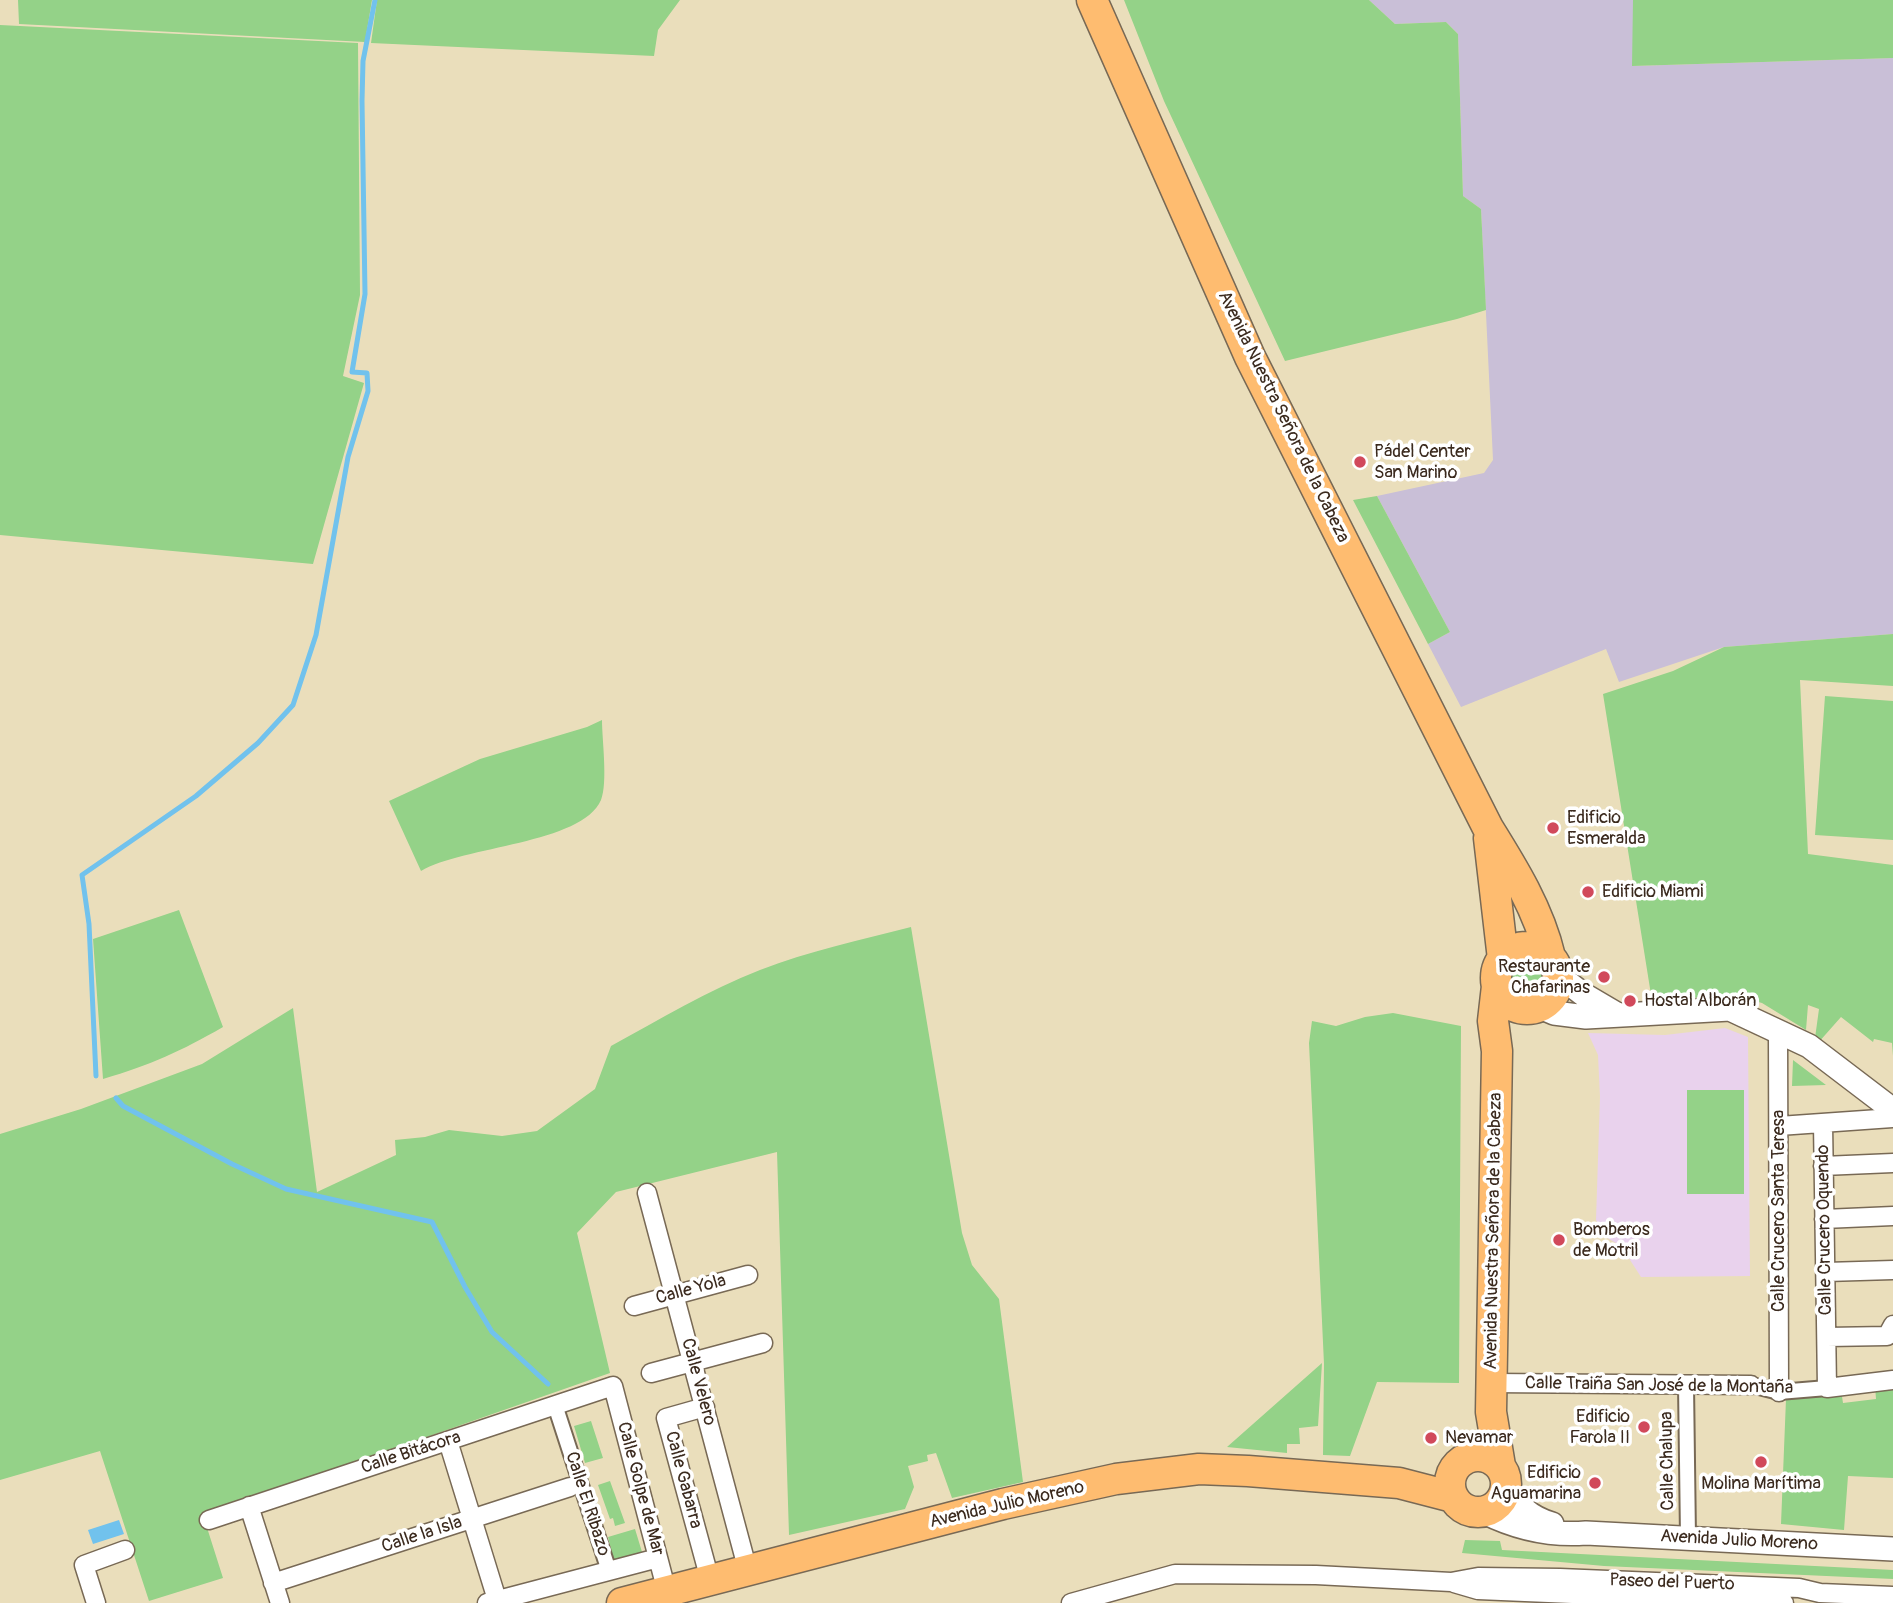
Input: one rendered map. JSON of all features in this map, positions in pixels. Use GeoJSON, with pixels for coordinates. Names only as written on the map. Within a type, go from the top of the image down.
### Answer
{"type":"FeatureCollection","features":[{"type":"Feature","properties":{"kind":"highway","name":"Avenida Nuestra Señora de la Cabeza"},"geometry":{"type":"LineString","coordinates":[[1092,0],[1250,356],[1488,828],[1516,873],[1545,933],[1554,966]]}},
{"type":"Feature","properties":{"kind":"highway","name":"Avenida Nuestra Señora de la Cabeza"},"geometry":{"type":"LineString","coordinates":[[1488,828],[1500,972],[1493,1020],[1497,1051],[1491,1397],[1503,1475]]}},
{"type":"Feature","properties":{"kind":"highway"},"geometry":{"type":"LineString","coordinates":[[1497,1051],[1502,1039],[1532,1008],[1554,994],[1554,966],[1544,952],[1527,947],[1518,949],[1500,972],[1507,1002],[1532,1008]]}},
{"type":"Feature","properties":{"kind":"highway","name":"Avenida Nuestra Señora de la Cabeza"},"geometry":{"type":"LineString","coordinates":[[1458,1475],[1473,1451],[1491,1397]]}},
{"type":"Feature","properties":{"kind":"highway"},"geometry":{"type":"LineString","coordinates":[[1484,1456],[1503,1475],[1500,1502],[1484,1512],[1465,1510],[1458,1475],[1484,1456]]}},
{"type":"Feature","properties":{"kind":"highway","name":"Avenida Julio Moreno"},"geometry":{"type":"LineString","coordinates":[[621,1603],[1003,1504],[1116,1479],[1199,1469],[1399,1483],[1458,1475]]}},
{"type":"Feature","properties":{"kind":"street"},"geometry":{"type":"LineString","coordinates":[[1554,966],[1584,995],[1618,1015]]}},
{"type":"Feature","properties":{"kind":"street"},"geometry":{"type":"LineString","coordinates":[[1532,1008],[1586,1017],[1730,1009],[1809,1046],[1893,1110]]}},
{"type":"Feature","properties":{"kind":"street","name":"Calle Crucero Santa Teresa"},"geometry":{"type":"LineString","coordinates":[[1778,1031],[1779,1392]]}},
{"type":"Feature","properties":{"kind":"street"},"geometry":{"type":"LineString","coordinates":[[1779,1126],[1893,1118]]}},
{"type":"Feature","properties":{"kind":"street","name":"Calle Crucero Oquendo"},"geometry":{"type":"LineString","coordinates":[[1822,1123],[1827,1388]]}},
{"type":"Feature","properties":{"kind":"street"},"geometry":{"type":"LineString","coordinates":[[1824,1166],[1893,1163]]}},
{"type":"Feature","properties":{"kind":"street","name":"Calle Velero"},"geometry":{"type":"LineString","coordinates":[[648,1194],[748,1571]]}},
{"type":"Feature","properties":{"kind":"street"},"geometry":{"type":"LineString","coordinates":[[1824,1219],[1893,1216]]}},
{"type":"Feature","properties":{"kind":"street"},"geometry":{"type":"LineString","coordinates":[[1826,1272],[1893,1270]]}},
{"type":"Feature","properties":{"kind":"street","name":"Calle Yola"},"geometry":{"type":"LineString","coordinates":[[635,1306],[748,1275]]}},
{"type":"Feature","properties":{"kind":"street","name":"Calle Crucero Oquendo"},"geometry":{"type":"LineString","coordinates":[[1827,1337],[1886,1336],[1893,1325]]}},
{"type":"Feature","properties":{"kind":"street"},"geometry":{"type":"LineString","coordinates":[[651,1373],[763,1343]]}},
{"type":"Feature","properties":{"kind":"street"},"geometry":{"type":"LineString","coordinates":[[1827,1388],[1893,1380]]}},
{"type":"Feature","properties":{"kind":"street","name":"Calle Traiña San José de la Montaña"},"geometry":{"type":"LineString","coordinates":[[1491,1397],[1686,1384],[1751,1385],[1779,1392],[1827,1388]]}},
{"type":"Feature","properties":{"kind":"street","name":"Calle Chalupa"},"geometry":{"type":"LineString","coordinates":[[1686,1384],[1688,1538]]}},
{"type":"Feature","properties":{"kind":"street","name":"Calle Bitácora"},"geometry":{"type":"LineString","coordinates":[[209,1520],[613,1386]]}},
{"type":"Feature","properties":{"kind":"street","name":"Calle Golpe de Mar"},"geometry":{"type":"LineString","coordinates":[[613,1386],[667,1591]]}},
{"type":"Feature","properties":{"kind":"street","name":"Calle El Ribazo"},"geometry":{"type":"LineString","coordinates":[[555,1405],[621,1603]]}},
{"type":"Feature","properties":{"kind":"street","name":"Calle Gabarra"},"geometry":{"type":"LineString","coordinates":[[705,1408],[666,1418],[710,1580]]}},
{"type":"Feature","properties":{"kind":"street"},"geometry":{"type":"LineString","coordinates":[[448,1441],[494,1602],[658,1558]]}},
{"type":"Feature","properties":{"kind":"street","name":"Avenida Julio Moreno"},"geometry":{"type":"LineString","coordinates":[[1503,1475],[1510,1493],[1530,1516],[1586,1533]]}},
{"type":"Feature","properties":{"kind":"street","name":"Calle la Isla"},"geometry":{"type":"LineString","coordinates":[[273,1583],[570,1486]]}},
{"type":"Feature","properties":{"kind":"street"},"geometry":{"type":"LineString","coordinates":[[249,1506],[280,1603]]}},
{"type":"Feature","properties":{"kind":"street","name":"Avenida Julio Moreno"},"geometry":{"type":"LineString","coordinates":[[1484,1512],[1508,1524],[1561,1535],[1586,1533],[1893,1549]]}},
{"type":"Feature","properties":{"kind":"street"},"geometry":{"type":"LineString","coordinates":[[96,1603],[84,1565],[125,1550]]}},
{"type":"Feature","properties":{"kind":"street","name":"Paseo del Puerto"},"geometry":{"type":"LineString","coordinates":[[1071,1603],[1175,1574],[1316,1575],[1451,1582],[1478,1577],[1560,1578],[1799,1588],[1820,1593],[1893,1596]]}},
{"type":"Feature","properties":{"kind":"street","name":"Paseo del Puerto"},"geometry":{"type":"LineString","coordinates":[[1451,1582],[1478,1590],[1784,1603]]}},
{"type":"Feature","properties":{"kind":"shaded area"},"geometry":{"type":"Polygon","coordinates":[[[1369,0],[1633,0],[1633,66],[1893,58],[1893,634],[1724,647],[1619,682],[1606,649],[1461,707],[1428,644],[1450,632],[1377,496],[1484,473],[1493,460],[1481,209],[1463,196],[1458,34],[1446,22],[1395,24],[1369,0]]]}},
{"type":"Feature","properties":{"kind":"shaded area"},"geometry":{"type":"Polygon","coordinates":[[[1725,1028],[1748,1037],[1750,1276],[1641,1277],[1621,1246],[1604,1236],[1596,1220],[1600,1097],[1598,1055],[1588,1033],[1665,1035],[1725,1028]]]}},
{"type":"Feature","properties":{"kind":"green space"},"geometry":{"type":"Polygon","coordinates":[[[18,0],[372,0],[365,42],[19,24],[18,0]]]}},
{"type":"Feature","properties":{"kind":"green space"},"geometry":{"type":"Polygon","coordinates":[[[377,0],[680,0],[658,30],[654,56],[371,43],[377,0]]]}},
{"type":"Feature","properties":{"kind":"green space"},"geometry":{"type":"Polygon","coordinates":[[[1124,0],[1369,0],[1395,24],[1446,22],[1458,34],[1463,196],[1481,209],[1486,310],[1285,361],[1164,101],[1124,0]]]}},
{"type":"Feature","properties":{"kind":"green space"},"geometry":{"type":"Polygon","coordinates":[[[1633,0],[1893,0],[1893,58],[1632,66],[1633,0]]]}},
{"type":"Feature","properties":{"kind":"green space"},"geometry":{"type":"Polygon","coordinates":[[[0,25],[358,43],[360,295],[343,376],[364,383],[313,564],[0,535],[0,25]]]}},
{"type":"Feature","properties":{"kind":"green space"},"geometry":{"type":"Polygon","coordinates":[[[1377,496],[1450,632],[1428,644],[1353,500],[1377,496]]]}},
{"type":"Feature","properties":{"kind":"green space"},"geometry":{"type":"Polygon","coordinates":[[[1893,634],[1893,686],[1800,680],[1808,854],[1893,865],[1893,1056],[1892,1043],[1874,1039],[1873,1042],[1841,1017],[1818,1043],[1815,1038],[1819,1009],[1808,1005],[1806,1030],[1762,1003],[1732,995],[1652,1001],[1603,694],[1673,671],[1724,647],[1893,634]]]}},
{"type":"Feature","properties":{"kind":"green space"},"geometry":{"type":"Polygon","coordinates":[[[1825,696],[1893,701],[1893,840],[1815,835],[1825,696]]]}},
{"type":"Feature","properties":{"kind":"green space"},"geometry":{"type":"Polygon","coordinates":[[[602,720],[603,792],[601,800],[590,815],[547,835],[464,856],[421,871],[389,801],[480,759],[587,727],[602,720]]]}},
{"type":"Feature","properties":{"kind":"green space"},"geometry":{"type":"Polygon","coordinates":[[[179,910],[223,1027],[165,1057],[103,1079],[93,939],[179,910]]]}},
{"type":"Feature","properties":{"kind":"green space"},"geometry":{"type":"Polygon","coordinates":[[[911,927],[962,1233],[972,1265],[999,1299],[1023,1482],[952,1498],[936,1453],[927,1455],[928,1461],[908,1466],[914,1487],[905,1509],[789,1535],[777,1152],[616,1192],[577,1233],[610,1373],[203,1515],[223,1578],[149,1601],[100,1451],[0,1480],[0,1134],[81,1109],[202,1064],[293,1008],[317,1192],[396,1155],[395,1140],[425,1137],[449,1130],[502,1136],[537,1131],[595,1089],[611,1046],[666,1016],[741,978],[779,963],[911,927]]]}},
{"type":"Feature","properties":{"kind":"green space"},"geometry":{"type":"Polygon","coordinates":[[[1528,959],[1541,965],[1547,978],[1541,991],[1528,997],[1515,991],[1509,978],[1515,965],[1528,959]]]}},
{"type":"Feature","properties":{"kind":"green space"},"geometry":{"type":"Polygon","coordinates":[[[1393,1013],[1461,1026],[1459,1383],[1377,1382],[1350,1456],[1323,1455],[1324,1364],[1309,1043],[1312,1021],[1336,1026],[1365,1017],[1393,1013]]]}},
{"type":"Feature","properties":{"kind":"green space"},"geometry":{"type":"Polygon","coordinates":[[[1793,1060],[1826,1085],[1792,1086],[1793,1060]]]}},
{"type":"Feature","properties":{"kind":"green space"},"geometry":{"type":"Polygon","coordinates":[[[1687,1090],[1744,1090],[1744,1194],[1687,1194],[1687,1090]]]}},
{"type":"Feature","properties":{"kind":"green space"},"geometry":{"type":"Polygon","coordinates":[[[1322,1363],[1318,1426],[1299,1428],[1300,1444],[1287,1444],[1287,1453],[1227,1447],[1322,1363]]]}},
{"type":"Feature","properties":{"kind":"green space"},"geometry":{"type":"Polygon","coordinates":[[[1893,1383],[1893,1478],[1848,1476],[1844,1530],[1781,1524],[1786,1399],[1841,1390],[1843,1403],[1876,1399],[1875,1386],[1893,1383]]]}},
{"type":"Feature","properties":{"kind":"green space"},"geometry":{"type":"Polygon","coordinates":[[[591,1421],[603,1458],[585,1463],[574,1426],[591,1421]]]}},
{"type":"Feature","properties":{"kind":"green space"},"geometry":{"type":"Polygon","coordinates":[[[610,1481],[625,1523],[615,1526],[598,1485],[610,1481]]]}},
{"type":"Feature","properties":{"kind":"green space"},"geometry":{"type":"Polygon","coordinates":[[[635,1529],[642,1552],[614,1561],[608,1537],[635,1529]]]}},
{"type":"Feature","properties":{"kind":"green space"},"geometry":{"type":"Polygon","coordinates":[[[1465,1540],[1500,1541],[1502,1550],[1893,1570],[1893,1579],[1604,1566],[1462,1553],[1465,1540]]]}},
{"type":"Feature","properties":{"kind":"water"},"geometry":{"type":"Polygon","coordinates":[[[119,1520],[124,1534],[93,1544],[88,1530],[119,1520]]]}},
{"type":"Feature","properties":{"kind":"waterway"},"geometry":{"type":"LineString","coordinates":[[96,1076],[89,924],[82,875],[196,796],[258,743],[293,705],[316,635],[348,457],[368,391],[367,373],[352,372],[365,294],[363,61],[375,0]]}},
{"type":"Feature","properties":{"kind":"waterway"},"geometry":{"type":"LineString","coordinates":[[116,1098],[123,1106],[232,1164],[286,1189],[432,1222],[465,1287],[492,1332],[548,1384]]}},
{"type":"Feature","properties":{"kind":"place","name":"Pádel Center San Marino"},"geometry":{"type":"Point","coordinates":[1360,462]}},
{"type":"Feature","properties":{"kind":"place","name":"Edificio Esmeralda"},"geometry":{"type":"Point","coordinates":[1553,828]}},
{"type":"Feature","properties":{"kind":"place","name":"Edificio Miami"},"geometry":{"type":"Point","coordinates":[1588,892]}},
{"type":"Feature","properties":{"kind":"place","name":"Restaurante Chafarinas"},"geometry":{"type":"Point","coordinates":[1604,977]}},
{"type":"Feature","properties":{"kind":"place","name":"Hostal Alborán"},"geometry":{"type":"Point","coordinates":[1630,1001]}},
{"type":"Feature","properties":{"kind":"place","name":"Bomberos de Motril"},"geometry":{"type":"Point","coordinates":[1559,1240]}},
{"type":"Feature","properties":{"kind":"place","name":"Edificio Farola II"},"geometry":{"type":"Point","coordinates":[1644,1427]}},
{"type":"Feature","properties":{"kind":"place","name":"Nevamar"},"geometry":{"type":"Point","coordinates":[1431,1438]}},
{"type":"Feature","properties":{"kind":"place","name":"Molina Marítima"},"geometry":{"type":"Point","coordinates":[1761,1462]}},
{"type":"Feature","properties":{"kind":"place","name":"Edificio Aguamarina"},"geometry":{"type":"Point","coordinates":[1595,1483]}}]}
